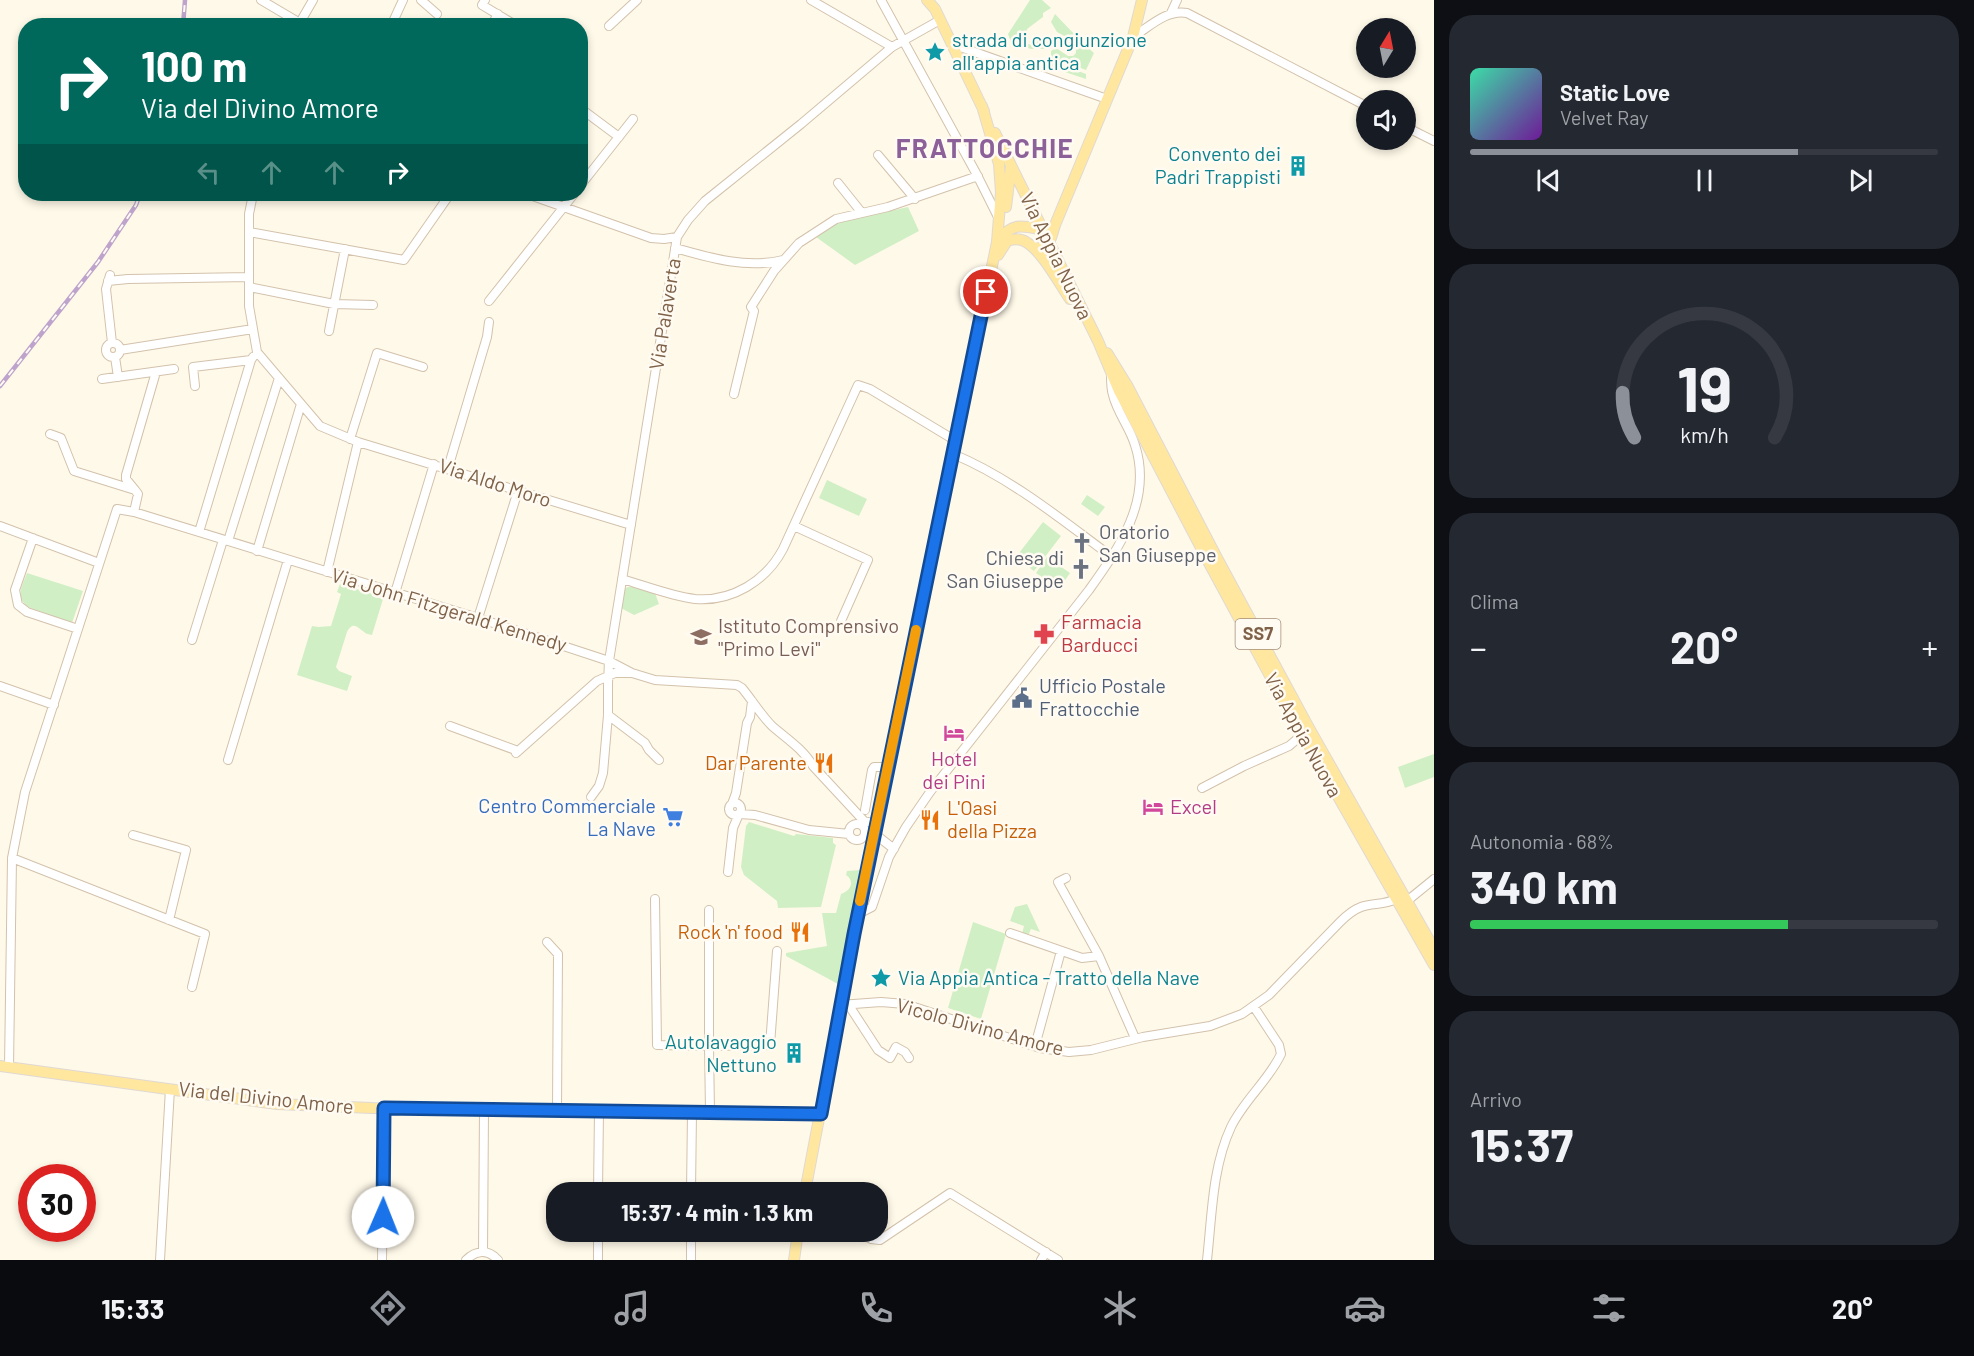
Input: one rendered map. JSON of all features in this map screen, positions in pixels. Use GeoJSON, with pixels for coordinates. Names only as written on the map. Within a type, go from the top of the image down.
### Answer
{"type":"FeatureCollection","features":[{"type":"Feature","properties":{"kind":"main road","name":"Via Appia Nuova"},"geometry":{"type":"LineString","coordinates":[[927,0],[934,4],[1098,341],[1110,372],[1209,563],[1303,734],[1401,900],[1434,949]]}},
{"type":"Feature","properties":{"kind":"main road"},"geometry":{"type":"LineString","coordinates":[[1034,248],[1046,248],[1049,243],[1133,37],[1142,0]]}},
{"type":"Feature","properties":{"kind":"main road"},"geometry":{"type":"LineString","coordinates":[[807,1182],[844,1005],[858,914],[887,767],[997,242],[1000,221],[999,164],[982,106]]}},
{"type":"Feature","properties":{"kind":"main road"},"geometry":{"type":"LineString","coordinates":[[1000,221],[1008,198],[1011,166]]}},
{"type":"Feature","properties":{"kind":"main road"},"geometry":{"type":"LineString","coordinates":[[997,242],[1006,230],[1015,226],[1033,227],[1043,231],[1055,225]]}},
{"type":"Feature","properties":{"kind":"main road"},"geometry":{"type":"LineString","coordinates":[[991,269],[1007,241],[1024,240],[1034,248],[1090,325]]}},
{"type":"Feature","properties":{"kind":"main road","name":"Via Appia Nuova"},"geometry":{"type":"LineString","coordinates":[[1098,341],[1116,365],[1434,965]]}},
{"type":"Feature","properties":{"kind":"main road","name":"Via del Divino Amore"},"geometry":{"type":"LineString","coordinates":[[4,1067],[277,1104],[384,1108],[821,1114]]}},
{"type":"Feature","properties":{"kind":"main road"},"geometry":{"type":"LineString","coordinates":[[794,1260],[797,1242]]}},
{"type":"Feature","properties":{"kind":"street"},"geometry":{"type":"LineString","coordinates":[[261,0],[290,18]]}},
{"type":"Feature","properties":{"kind":"street"},"geometry":{"type":"LineString","coordinates":[[302,18],[313,0]]}},
{"type":"Feature","properties":{"kind":"street"},"geometry":{"type":"LineString","coordinates":[[395,18],[403,0]]}},
{"type":"Feature","properties":{"kind":"street"},"geometry":{"type":"LineString","coordinates":[[421,0],[436,14]]}},
{"type":"Feature","properties":{"kind":"street"},"geometry":{"type":"LineString","coordinates":[[485,0],[482,5],[504,18]]}},
{"type":"Feature","properties":{"kind":"street"},"geometry":{"type":"LineString","coordinates":[[609,26],[637,0]]}},
{"type":"Feature","properties":{"kind":"street"},"geometry":{"type":"LineString","coordinates":[[811,0],[892,47]]}},
{"type":"Feature","properties":{"kind":"street"},"geometry":{"type":"LineString","coordinates":[[881,0],[978,176],[1000,221]]}},
{"type":"Feature","properties":{"kind":"street"},"geometry":{"type":"LineString","coordinates":[[1171,14],[1177,0]]}},
{"type":"Feature","properties":{"kind":"street"},"geometry":{"type":"LineString","coordinates":[[1133,37],[1171,14],[1183,12],[1356,101]]}},
{"type":"Feature","properties":{"kind":"street"},"geometry":{"type":"LineString","coordinates":[[496,18],[498,14]]}},
{"type":"Feature","properties":{"kind":"street","name":"Via Palaverta"},"geometry":{"type":"LineString","coordinates":[[591,797],[603,778],[609,661],[677,237],[705,201],[892,47],[940,20]]}},
{"type":"Feature","properties":{"kind":"street"},"geometry":{"type":"LineString","coordinates":[[952,44],[1107,99]]}},
{"type":"Feature","properties":{"kind":"street"},"geometry":{"type":"LineString","coordinates":[[588,113],[619,137]]}},
{"type":"Feature","properties":{"kind":"street"},"geometry":{"type":"LineString","coordinates":[[588,176],[633,119]]}},
{"type":"Feature","properties":{"kind":"street"},"geometry":{"type":"LineString","coordinates":[[1416,131],[1434,141]]}},
{"type":"Feature","properties":{"kind":"street"},"geometry":{"type":"LineString","coordinates":[[878,155],[915,199]]}},
{"type":"Feature","properties":{"kind":"street"},"geometry":{"type":"LineString","coordinates":[[734,394],[754,312],[752,307],[774,271],[799,243],[836,219],[915,199],[978,176]]}},
{"type":"Feature","properties":{"kind":"street"},"geometry":{"type":"LineString","coordinates":[[838,183],[862,213]]}},
{"type":"Feature","properties":{"kind":"street"},"geometry":{"type":"LineString","coordinates":[[199,532],[250,360],[256,352],[249,306],[249,232],[252,201]]}},
{"type":"Feature","properties":{"kind":"street"},"geometry":{"type":"LineString","coordinates":[[249,232],[404,260],[445,201]]}},
{"type":"Feature","properties":{"kind":"street"},"geometry":{"type":"LineString","coordinates":[[549,201],[651,238],[677,237]]}},
{"type":"Feature","properties":{"kind":"street"},"geometry":{"type":"LineString","coordinates":[[489,301],[568,201]]}},
{"type":"Feature","properties":{"kind":"street"},"geometry":{"type":"LineString","coordinates":[[675,248],[774,271]]}},
{"type":"Feature","properties":{"kind":"street"},"geometry":{"type":"LineString","coordinates":[[329,331],[345,249]]}},
{"type":"Feature","properties":{"kind":"street"},"geometry":{"type":"LineString","coordinates":[[743,263],[772,263],[785,259]]}},
{"type":"Feature","properties":{"kind":"street"},"geometry":{"type":"LineString","coordinates":[[118,377],[116,344],[111,344],[106,289],[109,278],[249,277]]}},
{"type":"Feature","properties":{"kind":"street"},"geometry":{"type":"LineString","coordinates":[[249,287],[334,304],[374,305]]}},
{"type":"Feature","properties":{"kind":"street"},"geometry":{"type":"LineString","coordinates":[[448,468],[484,349],[489,322]]}},
{"type":"Feature","properties":{"kind":"street"},"geometry":{"type":"LineString","coordinates":[[117,354],[253,329]]}},
{"type":"Feature","properties":{"kind":"street","name":"Via Aldo Moro"},"geometry":{"type":"LineString","coordinates":[[256,352],[320,426],[354,440],[631,525]]}},
{"type":"Feature","properties":{"kind":"street"},"geometry":{"type":"LineString","coordinates":[[327,572],[354,440],[377,353],[423,367]]}},
{"type":"Feature","properties":{"kind":"street"},"geometry":{"type":"LineString","coordinates":[[195,386],[193,367],[250,360]]}},
{"type":"Feature","properties":{"kind":"street"},"geometry":{"type":"LineString","coordinates":[[102,380],[174,369]]}},
{"type":"Feature","properties":{"kind":"street"},"geometry":{"type":"LineString","coordinates":[[4,1067],[10,993],[12,858],[26,792],[117,509],[134,512],[138,494],[126,475],[156,372]]}},
{"type":"Feature","properties":{"kind":"street"},"geometry":{"type":"LineString","coordinates":[[858,914],[872,907],[889,858],[906,827],[930,792],[1040,653],[1112,557],[1129,528],[1138,489],[1140,466],[1135,444],[1113,395],[1110,372]]}},
{"type":"Feature","properties":{"kind":"street"},"geometry":{"type":"LineString","coordinates":[[192,640],[279,378]]}},
{"type":"Feature","properties":{"kind":"street"},"geometry":{"type":"LineString","coordinates":[[622,579],[688,597],[708,599],[740,591],[763,576],[778,557],[794,526],[858,385],[870,389],[956,441]]}},
{"type":"Feature","properties":{"kind":"street"},"geometry":{"type":"LineString","coordinates":[[257,550],[301,404]]}},
{"type":"Feature","properties":{"kind":"street"},"geometry":{"type":"LineString","coordinates":[[50,434],[61,438],[74,471],[135,490]]}},
{"type":"Feature","properties":{"kind":"street"},"geometry":{"type":"LineString","coordinates":[[953,454],[1032,499],[1112,557]]}},
{"type":"Feature","properties":{"kind":"street"},"geometry":{"type":"LineString","coordinates":[[395,593],[434,464]]}},
{"type":"Feature","properties":{"kind":"street"},"geometry":{"type":"LineString","coordinates":[[478,618],[518,491]]}},
{"type":"Feature","properties":{"kind":"street","name":"Via John Fitzgerald Kennedy"},"geometry":{"type":"LineString","coordinates":[[134,512],[478,618],[609,661],[632,673]]}},
{"type":"Feature","properties":{"kind":"street"},"geometry":{"type":"LineString","coordinates":[[0,526],[99,563]]}},
{"type":"Feature","properties":{"kind":"street"},"geometry":{"type":"LineString","coordinates":[[794,526],[868,560],[841,621]]}},
{"type":"Feature","properties":{"kind":"street"},"geometry":{"type":"LineString","coordinates":[[33,538],[15,590],[18,605],[27,612],[78,629]]}},
{"type":"Feature","properties":{"kind":"street"},"geometry":{"type":"LineString","coordinates":[[228,760],[288,561]]}},
{"type":"Feature","properties":{"kind":"street"},"geometry":{"type":"LineString","coordinates":[[450,726],[517,752],[597,681],[615,673],[632,673],[655,680],[737,685],[742,688],[764,716],[808,758],[864,821],[875,822],[878,818]]}},
{"type":"Feature","properties":{"kind":"street"},"geometry":{"type":"LineString","coordinates":[[0,686],[54,705]]}},
{"type":"Feature","properties":{"kind":"street"},"geometry":{"type":"LineString","coordinates":[[728,872],[736,793],[752,701]]}},
{"type":"Feature","properties":{"kind":"street"},"geometry":{"type":"LineString","coordinates":[[608,715],[645,743],[659,760]]}},
{"type":"Feature","properties":{"kind":"street"},"geometry":{"type":"LineString","coordinates":[[1202,788],[1289,746],[1303,734]]}},
{"type":"Feature","properties":{"kind":"street"},"geometry":{"type":"LineString","coordinates":[[865,810],[872,770],[874,767],[887,767]]}},
{"type":"Feature","properties":{"kind":"street"},"geometry":{"type":"LineString","coordinates":[[736,808],[809,830],[873,840],[880,838],[894,849]]}},
{"type":"Feature","properties":{"kind":"street"},"geometry":{"type":"LineString","coordinates":[[133,835],[186,850],[169,920]]}},
{"type":"Feature","properties":{"kind":"street"},"geometry":{"type":"LineString","coordinates":[[12,858],[205,934],[192,987]]}},
{"type":"Feature","properties":{"kind":"street"},"geometry":{"type":"LineString","coordinates":[[1066,878],[1058,882],[1099,956],[1135,1038]]}},
{"type":"Feature","properties":{"kind":"street"},"geometry":{"type":"LineString","coordinates":[[1401,900],[1434,879]]}},
{"type":"Feature","properties":{"kind":"street"},"geometry":{"type":"LineString","coordinates":[[655,899],[657,1045],[771,1046],[777,951]]}},
{"type":"Feature","properties":{"kind":"street","name":"Vicolo Divino Amore"},"geometry":{"type":"LineString","coordinates":[[844,1005],[885,1002],[909,1005],[1035,1046],[1075,1052],[1099,1048],[1135,1038],[1210,1026],[1226,1021],[1254,1007],[1272,992],[1353,911],[1361,907],[1401,900]]}},
{"type":"Feature","properties":{"kind":"street"},"geometry":{"type":"LineString","coordinates":[[709,909],[710,1112]]}},
{"type":"Feature","properties":{"kind":"street"},"geometry":{"type":"LineString","coordinates":[[0,916],[11,918]]}},
{"type":"Feature","properties":{"kind":"street"},"geometry":{"type":"LineString","coordinates":[[1010,933],[1082,958],[1099,956]]}},
{"type":"Feature","properties":{"kind":"street"},"geometry":{"type":"LineString","coordinates":[[547,942],[558,954],[557,1110]]}},
{"type":"Feature","properties":{"kind":"street"},"geometry":{"type":"LineString","coordinates":[[1035,1046],[1061,951]]}},
{"type":"Feature","properties":{"kind":"street"},"geometry":{"type":"LineString","coordinates":[[0,992],[10,993]]}},
{"type":"Feature","properties":{"kind":"street"},"geometry":{"type":"LineString","coordinates":[[844,1005],[878,1050],[890,1058],[896,1047],[905,1052],[909,1058]]}},
{"type":"Feature","properties":{"kind":"street"},"geometry":{"type":"LineString","coordinates":[[1207,1260],[1216,1181],[1227,1136],[1236,1118],[1281,1053],[1280,1046],[1254,1007]]}},
{"type":"Feature","properties":{"kind":"street"},"geometry":{"type":"LineString","coordinates":[[160,1260],[170,1089]]}},
{"type":"Feature","properties":{"kind":"street"},"geometry":{"type":"LineString","coordinates":[[382,1260],[384,1108]]}},
{"type":"Feature","properties":{"kind":"street"},"geometry":{"type":"LineString","coordinates":[[483,1252],[484,1109]]}},
{"type":"Feature","properties":{"kind":"street"},"geometry":{"type":"LineString","coordinates":[[598,1182],[599,1111]]}},
{"type":"Feature","properties":{"kind":"street"},"geometry":{"type":"LineString","coordinates":[[691,1182],[692,1112]]}},
{"type":"Feature","properties":{"kind":"street"},"geometry":{"type":"LineString","coordinates":[[888,1235],[950,1193],[1043,1256],[1058,1260]]}},
{"type":"Feature","properties":{"kind":"street"},"geometry":{"type":"LineString","coordinates":[[598,1242],[598,1260]]}},
{"type":"Feature","properties":{"kind":"street"},"geometry":{"type":"LineString","coordinates":[[691,1242],[691,1260]]}},
{"type":"Feature","properties":{"kind":"street"},"geometry":{"type":"LineString","coordinates":[[466,1260],[471,1255],[483,1252],[489,1253],[498,1260]]}},
{"type":"Feature","properties":{"kind":"green space"},"geometry":{"type":"Polygon","coordinates":[[[1030,0],[1042,0],[1051,8],[1027,29],[1025,40],[1028,44],[1033,45],[1037,42],[1037,38],[1049,43],[1047,49],[1031,49],[1011,42],[1008,34],[1030,0]]]}},
{"type":"Feature","properties":{"kind":"green space"},"geometry":{"type":"Polygon","coordinates":[[[1055,14],[1076,36],[1072,35],[1068,38],[1057,32],[1051,22],[1055,14]]]}},
{"type":"Feature","properties":{"kind":"green space"},"geometry":{"type":"Polygon","coordinates":[[[1079,40],[1094,53],[1086,70],[1051,57],[1051,51],[1056,48],[1068,56],[1073,56],[1079,40]]]}},
{"type":"Feature","properties":{"kind":"green space"},"geometry":{"type":"Polygon","coordinates":[[[1049,60],[1086,74],[1086,79],[1047,66],[1049,60]]]}},
{"type":"Feature","properties":{"kind":"green space"},"geometry":{"type":"Polygon","coordinates":[[[908,207],[919,231],[855,265],[816,237],[840,222],[908,207]]]}},
{"type":"Feature","properties":{"kind":"green space"},"geometry":{"type":"Polygon","coordinates":[[[827,480],[867,499],[859,516],[819,498],[827,480]]]}},
{"type":"Feature","properties":{"kind":"green space"},"geometry":{"type":"Polygon","coordinates":[[[1087,495],[1105,507],[1098,516],[1081,504],[1087,495]]]}},
{"type":"Feature","properties":{"kind":"green space"},"geometry":{"type":"Polygon","coordinates":[[[1043,522],[1061,536],[1034,571],[1016,557],[1043,522]]]}},
{"type":"Feature","properties":{"kind":"green space"},"geometry":{"type":"Polygon","coordinates":[[[1047,557],[1070,573],[1059,589],[1036,573],[1047,557]]]}},
{"type":"Feature","properties":{"kind":"green space"},"geometry":{"type":"Polygon","coordinates":[[[27,573],[83,591],[72,623],[28,607],[24,603],[21,591],[27,573]]]}},
{"type":"Feature","properties":{"kind":"green space"},"geometry":{"type":"Polygon","coordinates":[[[340,584],[383,599],[372,635],[355,626],[347,632],[336,667],[339,671],[352,676],[347,691],[297,675],[312,626],[331,626],[341,594],[337,592],[340,584]]]}},
{"type":"Feature","properties":{"kind":"green space"},"geometry":{"type":"Polygon","coordinates":[[[628,587],[655,593],[659,604],[634,615],[621,608],[624,589],[628,587]]]}},
{"type":"Feature","properties":{"kind":"green space"},"geometry":{"type":"Polygon","coordinates":[[[1434,754],[1434,777],[1405,788],[1398,767],[1434,754]]]}},
{"type":"Feature","properties":{"kind":"green space"},"geometry":{"type":"Polygon","coordinates":[[[749,822],[794,836],[796,834],[833,838],[833,843],[836,845],[821,907],[778,908],[777,901],[744,875],[741,867],[746,826],[749,822]]]}},
{"type":"Feature","properties":{"kind":"green space"},"geometry":{"type":"Polygon","coordinates":[[[860,870],[838,984],[786,956],[786,953],[827,946],[822,913],[836,913],[841,894],[851,886],[849,877],[846,875],[847,871],[860,870]]]}},
{"type":"Feature","properties":{"kind":"green space"},"geometry":{"type":"Polygon","coordinates":[[[1027,904],[1040,932],[1031,929],[1028,936],[1022,934],[1024,926],[1010,921],[1015,907],[1027,904]]]}},
{"type":"Feature","properties":{"kind":"green space"},"geometry":{"type":"Polygon","coordinates":[[[973,922],[1006,934],[981,1019],[948,1008],[973,922]]]}},
{"type":"Feature","properties":{"kind":"railway"},"geometry":{"type":"LineString","coordinates":[[184,18],[185,0]]}},
{"type":"Feature","properties":{"kind":"railway"},"geometry":{"type":"LineString","coordinates":[[0,386],[98,262],[137,201]]}},
{"type":"Feature","properties":{"kind":"slow traffic"},"geometry":{"type":"LineString","coordinates":[[860,901],[916,630]]}},
{"type":"Feature","properties":{"kind":"place","name":"strada di congiunzione all'appia antica"},"geometry":{"type":"Point","coordinates":[935,52]}},
{"type":"Feature","properties":{"kind":"place","name":"Convento dei Padri Trappisti"},"geometry":{"type":"Point","coordinates":[1298,166]}},
{"type":"Feature","properties":{"kind":"place","name":"Oratorio San Giuseppe"},"geometry":{"type":"Point","coordinates":[1082,543]}},
{"type":"Feature","properties":{"kind":"place","name":"Chiesa di San Giuseppe"},"geometry":{"type":"Point","coordinates":[1081,569]}},
{"type":"Feature","properties":{"kind":"place","name":"Farmacia Barducci"},"geometry":{"type":"Point","coordinates":[1044,634]}},
{"type":"Feature","properties":{"kind":"place","name":"Istituto Comprensivo \"Primo Levi\""},"geometry":{"type":"Point","coordinates":[701,637]}},
{"type":"Feature","properties":{"kind":"place","name":"Ufficio Postale Frattocchie"},"geometry":{"type":"Point","coordinates":[1022,698]}},
{"type":"Feature","properties":{"kind":"place","name":"Hotel dei Pini"},"geometry":{"type":"Point","coordinates":[954,733]}},
{"type":"Feature","properties":{"kind":"place","name":"Dar Parente"},"geometry":{"type":"Point","coordinates":[824,763]}},
{"type":"Feature","properties":{"kind":"place","name":"Excel"},"geometry":{"type":"Point","coordinates":[1153,807]}},
{"type":"Feature","properties":{"kind":"place","name":"Centro Commerciale La Nave"},"geometry":{"type":"Point","coordinates":[673,817]}},
{"type":"Feature","properties":{"kind":"place","name":"L'Oasi della Pizza"},"geometry":{"type":"Point","coordinates":[930,820]}},
{"type":"Feature","properties":{"kind":"place","name":"Rock 'n' food"},"geometry":{"type":"Point","coordinates":[800,932]}},
{"type":"Feature","properties":{"kind":"place","name":"Via Appia Antica - Tratto della Nave"},"geometry":{"type":"Point","coordinates":[881,978]}},
{"type":"Feature","properties":{"kind":"place","name":"Autolavaggio Nettuno"},"geometry":{"type":"Point","coordinates":[794,1053]}},
{"type":"Feature","properties":{"kind":"district","name":"FRATTOCCHIE"},"geometry":{"type":"Point","coordinates":[985,149]}},
{"type":"Feature","properties":{"kind":"route"},"geometry":{"type":"LineString","coordinates":[[383,1217],[384,1108],[821,1114],[887,767],[986,292]]}}]}
